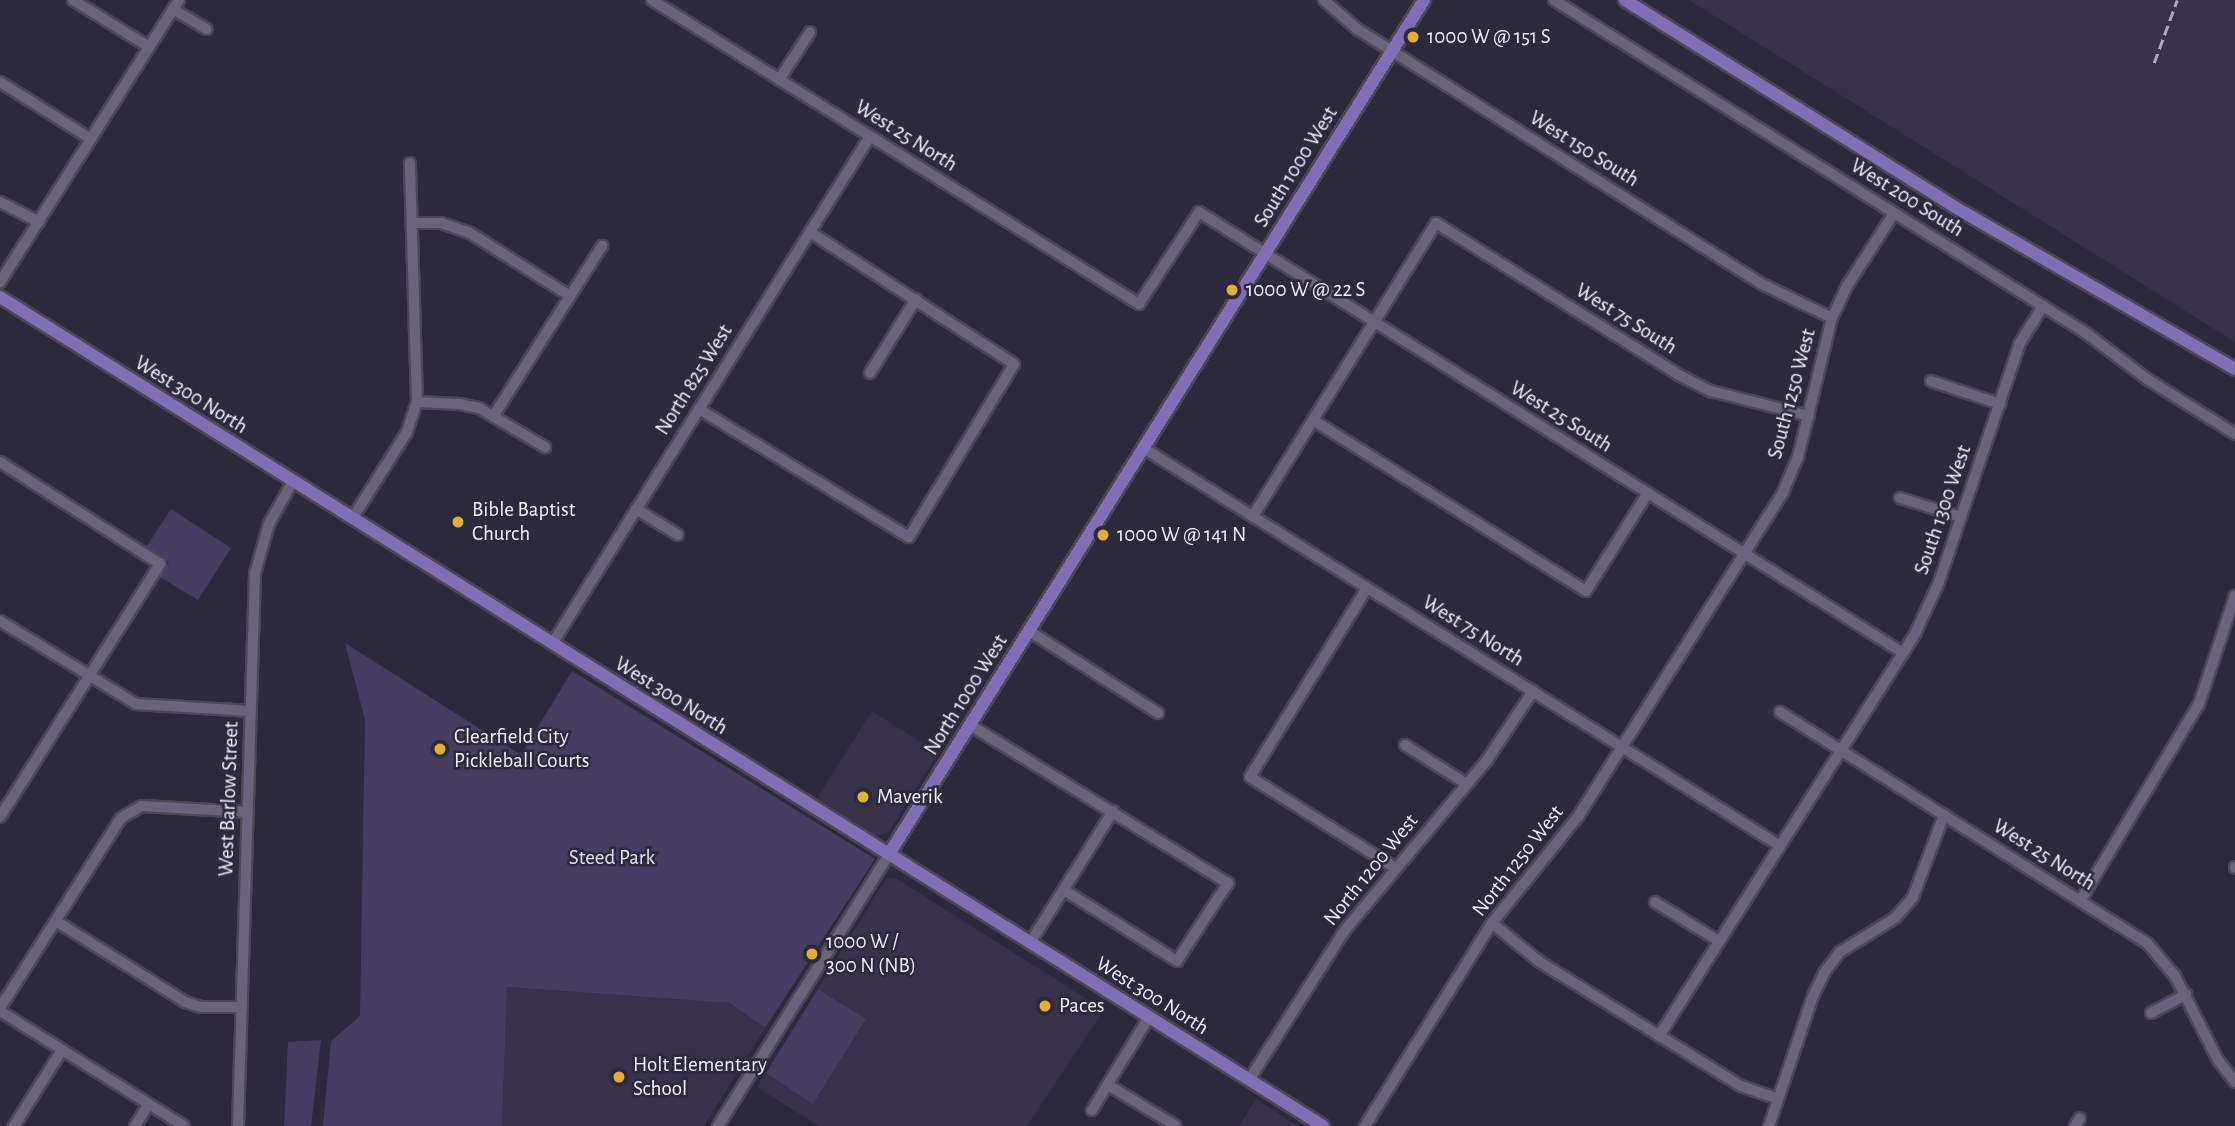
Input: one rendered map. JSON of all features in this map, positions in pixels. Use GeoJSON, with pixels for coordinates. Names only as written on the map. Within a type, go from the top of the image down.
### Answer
{"type":"FeatureCollection","features":[{"type":"Feature","properties":{"kind":"main road","name":"South 1000 West"},"geometry":{"type":"LineString","coordinates":[[1202,355],[1424,0]]}},
{"type":"Feature","properties":{"kind":"main road"},"geometry":{"type":"LineString","coordinates":[[1625,0],[1965,213],[2235,369]]}},
{"type":"Feature","properties":{"kind":"main road","name":"West 300 North"},"geometry":{"type":"LineString","coordinates":[[0,297],[1324,1126]]}},
{"type":"Feature","properties":{"kind":"main road","name":"North 1000 West"},"geometry":{"type":"LineString","coordinates":[[889,854],[1202,355]]}},
{"type":"Feature","properties":{"kind":"street"},"geometry":{"type":"LineString","coordinates":[[73,0],[149,47]]}},
{"type":"Feature","properties":{"kind":"street","name":"West 25 North"},"geometry":{"type":"LineString","coordinates":[[652,0],[1139,304],[1199,212]]}},
{"type":"Feature","properties":{"kind":"street","name":"West 150 South"},"geometry":{"type":"LineString","coordinates":[[1324,0],[1357,29],[1762,284],[1832,318]]}},
{"type":"Feature","properties":{"kind":"street","name":"West 200 South"},"geometry":{"type":"LineString","coordinates":[[1554,0],[2043,306],[2147,379],[2235,434]]}},
{"type":"Feature","properties":{"kind":"street"},"geometry":{"type":"LineString","coordinates":[[0,282],[176,4],[206,29]]}},
{"type":"Feature","properties":{"kind":"street"},"geometry":{"type":"LineString","coordinates":[[779,80],[810,32]]}},
{"type":"Feature","properties":{"kind":"street"},"geometry":{"type":"LineString","coordinates":[[0,82],[91,139]]}},
{"type":"Feature","properties":{"kind":"street","name":"North 825 West"},"geometry":{"type":"LineString","coordinates":[[552,644],[870,136]]}},
{"type":"Feature","properties":{"kind":"street"},"geometry":{"type":"LineString","coordinates":[[352,519],[407,432],[418,402],[410,163]]}},
{"type":"Feature","properties":{"kind":"street"},"geometry":{"type":"LineString","coordinates":[[0,202],[38,222]]}},
{"type":"Feature","properties":{"kind":"street","name":"West 25 South"},"geometry":{"type":"LineString","coordinates":[[1199,212],[1903,653]]}},
{"type":"Feature","properties":{"kind":"street","name":"South 1250 West"},"geometry":{"type":"LineString","coordinates":[[1703,619],[1783,492],[1798,457],[1832,318],[1847,286],[1894,213]]}},
{"type":"Feature","properties":{"kind":"street"},"geometry":{"type":"LineString","coordinates":[[412,223],[441,223],[470,233],[570,296]]}},
{"type":"Feature","properties":{"kind":"street","name":"West 75 South"},"geometry":{"type":"LineString","coordinates":[[1374,323],[1436,223],[1681,376],[1711,391],[1809,416]]}},
{"type":"Feature","properties":{"kind":"street"},"geometry":{"type":"LineString","coordinates":[[699,409],[909,537],[1014,364],[810,232]]}},
{"type":"Feature","properties":{"kind":"street"},"geometry":{"type":"LineString","coordinates":[[494,415],[602,246]]}},
{"type":"Feature","properties":{"kind":"street"},"geometry":{"type":"LineString","coordinates":[[870,373],[916,299]]}},
{"type":"Feature","properties":{"kind":"street","name":"South 1300 West"},"geometry":{"type":"LineString","coordinates":[[1659,1035],[1862,718],[1929,608],[2020,343],[2043,306]]}},
{"type":"Feature","properties":{"kind":"street"},"geometry":{"type":"LineString","coordinates":[[1253,516],[1374,323]]}},
{"type":"Feature","properties":{"kind":"street"},"geometry":{"type":"LineString","coordinates":[[1931,381],[2000,404]]}},
{"type":"Feature","properties":{"kind":"street"},"geometry":{"type":"LineString","coordinates":[[418,402],[459,404],[494,415],[545,447]]}},
{"type":"Feature","properties":{"kind":"street"},"geometry":{"type":"LineString","coordinates":[[1313,420],[1586,591],[1648,493]]}},
{"type":"Feature","properties":{"kind":"street","name":"West 75 North"},"geometry":{"type":"LineString","coordinates":[[1144,449],[1780,846]]}},
{"type":"Feature","properties":{"kind":"street"},"geometry":{"type":"LineString","coordinates":[[0,462],[160,564],[0,817]]}},
{"type":"Feature","properties":{"kind":"street","name":"West Barlow Street"},"geometry":{"type":"LineString","coordinates":[[238,1126],[255,573],[269,524],[293,481]]}},
{"type":"Feature","properties":{"kind":"street"},"geometry":{"type":"LineString","coordinates":[[1900,498],[1961,517]]}},
{"type":"Feature","properties":{"kind":"street"},"geometry":{"type":"LineString","coordinates":[[636,509],[678,535]]}},
{"type":"Feature","properties":{"kind":"street"},"geometry":{"type":"LineString","coordinates":[[1367,588],[1250,776],[1396,869]]}},
{"type":"Feature","properties":{"kind":"street"},"geometry":{"type":"LineString","coordinates":[[2080,901],[2199,704],[2235,596]]}},
{"type":"Feature","properties":{"kind":"street","name":"North 1250 West"},"geometry":{"type":"LineString","coordinates":[[1365,1126],[1492,923],[1578,815],[1703,619]]}},
{"type":"Feature","properties":{"kind":"street"},"geometry":{"type":"LineString","coordinates":[[1,625],[136,704],[251,711]]}},
{"type":"Feature","properties":{"kind":"street"},"geometry":{"type":"LineString","coordinates":[[1030,631],[1158,713]]}},
{"type":"Feature","properties":{"kind":"street","name":"North 1200 West"},"geometry":{"type":"LineString","coordinates":[[1249,1080],[1326,958],[1500,742],[1533,691]]}},
{"type":"Feature","properties":{"kind":"street","name":"West 25 North"},"geometry":{"type":"LineString","coordinates":[[1780,712],[2147,943],[2163,959],[2186,994],[2218,1060],[2235,1082]]}},
{"type":"Feature","properties":{"kind":"street"},"geometry":{"type":"LineString","coordinates":[[970,725],[1228,883],[1177,961],[1064,890]]}},
{"type":"Feature","properties":{"kind":"street"},"geometry":{"type":"LineString","coordinates":[[1405,745],[1467,784]]}},
{"type":"Feature","properties":{"kind":"street"},"geometry":{"type":"LineString","coordinates":[[184,1126],[0,1009],[121,818],[142,806],[248,812]]}},
{"type":"Feature","properties":{"kind":"street"},"geometry":{"type":"LineString","coordinates":[[1030,943],[1113,811]]}},
{"type":"Feature","properties":{"kind":"street"},"geometry":{"type":"LineString","coordinates":[[1769,1126],[1813,996],[1824,973],[1840,952],[1895,918],[1913,897],[1944,815]]}},
{"type":"Feature","properties":{"kind":"street","name":"North 1000 West"},"geometry":{"type":"LineString","coordinates":[[718,1126],[889,854]]}},
{"type":"Feature","properties":{"kind":"street"},"geometry":{"type":"LineString","coordinates":[[1655,902],[1719,941]]}},
{"type":"Feature","properties":{"kind":"street"},"geometry":{"type":"LineString","coordinates":[[56,920],[185,1002],[201,1007],[242,1007]]}},
{"type":"Feature","properties":{"kind":"street"},"geometry":{"type":"LineString","coordinates":[[1492,923],[1540,962],[1741,1086],[1778,1099]]}},
{"type":"Feature","properties":{"kind":"street"},"geometry":{"type":"LineString","coordinates":[[2151,1013],[2186,994]]}},
{"type":"Feature","properties":{"kind":"street"},"geometry":{"type":"LineString","coordinates":[[1092,1111],[1149,1017]]}},
{"type":"Feature","properties":{"kind":"street"},"geometry":{"type":"LineString","coordinates":[[14,1126],[62,1050]]}},
{"type":"Feature","properties":{"kind":"street"},"geometry":{"type":"LineString","coordinates":[[1108,1085],[1176,1126]]}},
{"type":"Feature","properties":{"kind":"street"},"geometry":{"type":"LineString","coordinates":[[135,1126],[149,1104]]}},
{"type":"Feature","properties":{"kind":"shaded area"},"geometry":{"type":"Polygon","coordinates":[[[1689,0],[2235,0],[2235,342],[1689,0]]]}},
{"type":"Feature","properties":{"kind":"shaded area"},"geometry":{"type":"Polygon","coordinates":[[[872,711],[938,753],[888,833],[877,836],[817,798],[872,711]]]}},
{"type":"Feature","properties":{"kind":"shaded area"},"geometry":{"type":"Polygon","coordinates":[[[894,877],[1104,1010],[1027,1126],[819,1126],[757,1087],[766,1073],[813,1103],[866,1019],[818,989],[886,879],[894,877]]]}},
{"type":"Feature","properties":{"kind":"shaded area","name":"Holt Elementary School"},"geometry":{"type":"Polygon","coordinates":[[[507,987],[730,1003],[765,1028],[704,1126],[502,1126],[507,987]]]}},
{"type":"Feature","properties":{"kind":"shaded area"},"geometry":{"type":"Polygon","coordinates":[[[1256,1099],[1298,1126],[1239,1126],[1256,1099]]]}},
{"type":"Feature","properties":{"kind":"green space"},"geometry":{"type":"Polygon","coordinates":[[[171,509],[231,548],[198,600],[160,577],[169,562],[146,547],[171,509]]]}},
{"type":"Feature","properties":{"kind":"green space","name":"Steed Park"},"geometry":{"type":"Polygon","coordinates":[[[345,643],[521,755],[572,671],[875,859],[765,1028],[730,1003],[507,987],[502,1126],[323,1126],[331,1041],[360,1016],[365,720],[345,643]]]}},
{"type":"Feature","properties":{"kind":"green space"},"geometry":{"type":"Polygon","coordinates":[[[818,989],[866,1019],[813,1104],[766,1073],[818,989]]]}},
{"type":"Feature","properties":{"kind":"green space"},"geometry":{"type":"Polygon","coordinates":[[[321,1040],[311,1126],[284,1126],[288,1042],[321,1040]]]}},
{"type":"Feature","properties":{"kind":"railway"},"geometry":{"type":"LineString","coordinates":[[2154,63],[2177,0]]}},
{"type":"Feature","properties":{"kind":"place","name":"1000 W @ 151 S"},"geometry":{"type":"Point","coordinates":[1413,37]}},
{"type":"Feature","properties":{"kind":"place","name":"1000 W @ 22 S"},"geometry":{"type":"Point","coordinates":[1232,290]}},
{"type":"Feature","properties":{"kind":"place","name":"Bible Baptist Church"},"geometry":{"type":"Point","coordinates":[458,522]}},
{"type":"Feature","properties":{"kind":"place","name":"1000 W @ 141 N"},"geometry":{"type":"Point","coordinates":[1103,535]}},
{"type":"Feature","properties":{"kind":"place","name":"Clearfield City Pickleball Courts"},"geometry":{"type":"Point","coordinates":[440,749]}},
{"type":"Feature","properties":{"kind":"place","name":"Maverik"},"geometry":{"type":"Point","coordinates":[863,797]}},
{"type":"Feature","properties":{"kind":"place","name":"1000 W / 300 N (NB)"},"geometry":{"type":"Point","coordinates":[812,954]}},
{"type":"Feature","properties":{"kind":"place","name":"Paces"},"geometry":{"type":"Point","coordinates":[1045,1006]}},
{"type":"Feature","properties":{"kind":"place","name":"Holt Elementary School"},"geometry":{"type":"Point","coordinates":[619,1077]}}]}
